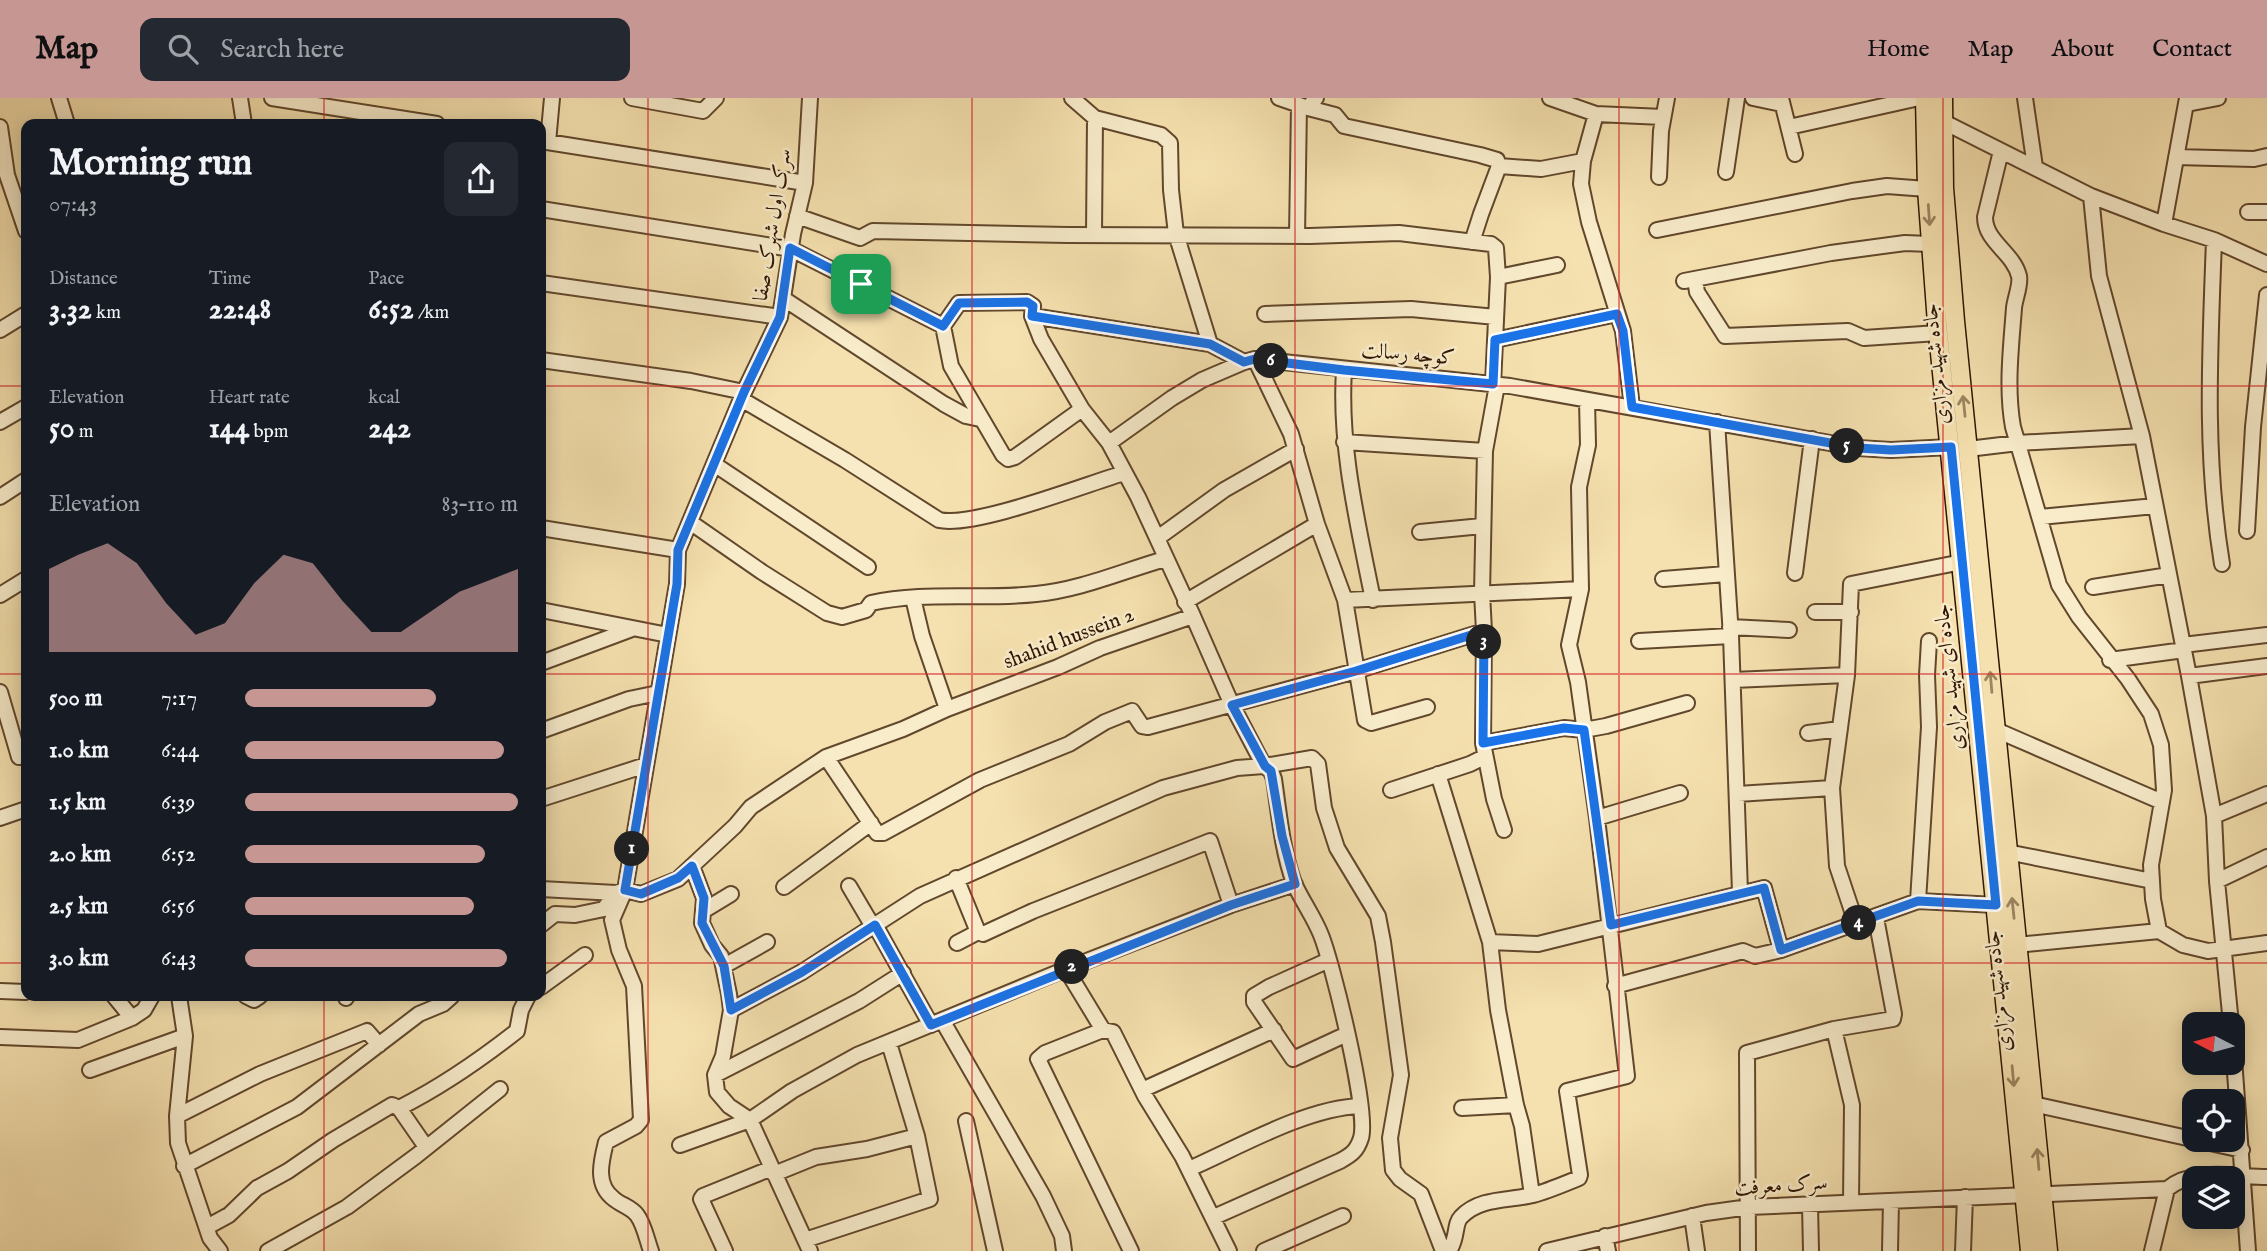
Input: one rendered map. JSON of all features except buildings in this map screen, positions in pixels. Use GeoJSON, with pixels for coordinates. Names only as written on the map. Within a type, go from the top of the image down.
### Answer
{"type":"FeatureCollection","features":[{"type":"Feature","properties":{"kind":"main road","name":"جاده شهید مزاری"},"geometry":{"type":"LineString","coordinates":[[1943,98],[1960,448],[1996,730],[2033,1104],[2032,1194],[2048,1251]]}},
{"type":"Feature","properties":{"kind":"main road","name":"جاده ای شهید مزاری"},"geometry":{"type":"LineString","coordinates":[[1923,103],[1930,244],[1938,333],[1960,448],[1962,562],[1996,905],[2032,1194],[2030,1251]]}},
{"type":"Feature","properties":{"kind":"street"},"geometry":{"type":"LineString","coordinates":[[59,98],[65,119]]}},
{"type":"Feature","properties":{"kind":"street"},"geometry":{"type":"LineString","coordinates":[[240,98],[243,119]]}},
{"type":"Feature","properties":{"kind":"street"},"geometry":{"type":"LineString","coordinates":[[272,98],[405,119]]}},
{"type":"Feature","properties":{"kind":"street"},"geometry":{"type":"LineString","coordinates":[[546,130],[552,98]]}},
{"type":"Feature","properties":{"kind":"street"},"geometry":{"type":"LineString","coordinates":[[632,98],[703,111],[716,98]]}},
{"type":"Feature","properties":{"kind":"street","name":"سرک اول شهرک صفا"},"geometry":{"type":"LineString","coordinates":[[678,550],[742,395],[780,317],[790,248],[804,183],[810,98]]}},
{"type":"Feature","properties":{"kind":"street"},"geometry":{"type":"LineString","coordinates":[[1072,98],[1095,118],[1161,135],[1170,143],[1176,234],[1210,344]]}},
{"type":"Feature","properties":{"kind":"street"},"geometry":{"type":"LineString","coordinates":[[1279,98],[1308,104],[1335,116],[1344,126],[1497,160],[1499,166],[1472,242]]}},
{"type":"Feature","properties":{"kind":"street"},"geometry":{"type":"LineString","coordinates":[[1550,98],[1596,114],[1663,117]]}},
{"type":"Feature","properties":{"kind":"street"},"geometry":{"type":"LineString","coordinates":[[1659,177],[1667,98]]}},
{"type":"Feature","properties":{"kind":"street"},"geometry":{"type":"LineString","coordinates":[[1726,172],[1737,98]]}},
{"type":"Feature","properties":{"kind":"street"},"geometry":{"type":"LineString","coordinates":[[1753,98],[1781,101],[1795,154]]}},
{"type":"Feature","properties":{"kind":"street"},"geometry":{"type":"LineString","coordinates":[[2025,98],[2035,167]]}},
{"type":"Feature","properties":{"kind":"street"},"geometry":{"type":"LineString","coordinates":[[2165,224],[2187,101],[2218,98]]}},
{"type":"Feature","properties":{"kind":"street"},"geometry":{"type":"LineString","coordinates":[[1789,127],[1923,103],[1943,121],[2091,196],[2214,240],[2267,264]]}},
{"type":"Feature","properties":{"kind":"street"},"geometry":{"type":"LineString","coordinates":[[1297,236],[1308,104]]}},
{"type":"Feature","properties":{"kind":"street"},"geometry":{"type":"LineString","coordinates":[[1596,114],[1583,161],[1581,184],[1589,222],[1623,331],[1632,407]]}},
{"type":"Feature","properties":{"kind":"street"},"geometry":{"type":"LineString","coordinates":[[1094,234],[1095,118]]}},
{"type":"Feature","properties":{"kind":"street"},"geometry":{"type":"LineString","coordinates":[[0,127],[8,175],[21,215]]}},
{"type":"Feature","properties":{"kind":"street"},"geometry":{"type":"LineString","coordinates":[[546,141],[804,183]]}},
{"type":"Feature","properties":{"kind":"street"},"geometry":{"type":"LineString","coordinates":[[2001,150],[1985,227],[2013,262],[2020,279],[2013,328],[2009,406],[2059,585],[2079,617],[2110,660],[2128,679],[2151,714],[2161,745],[2164,790],[2151,865],[2159,930]]}},
{"type":"Feature","properties":{"kind":"street"},"geometry":{"type":"LineString","coordinates":[[2176,157],[2254,159],[2267,156]]}},
{"type":"Feature","properties":{"kind":"street"},"geometry":{"type":"LineString","coordinates":[[1499,166],[1541,169],[1583,161]]}},
{"type":"Feature","properties":{"kind":"street"},"geometry":{"type":"LineString","coordinates":[[1657,230],[1852,191],[1886,186],[1927,189]]}},
{"type":"Feature","properties":{"kind":"street"},"geometry":{"type":"LineString","coordinates":[[2091,196],[2099,276],[2142,436],[2214,816],[2217,881],[2230,1012]]}},
{"type":"Feature","properties":{"kind":"street"},"geometry":{"type":"LineString","coordinates":[[546,210],[790,248],[943,326]]}},
{"type":"Feature","properties":{"kind":"street"},"geometry":{"type":"LineString","coordinates":[[2248,212],[2267,212]]}},
{"type":"Feature","properties":{"kind":"street"},"geometry":{"type":"LineString","coordinates":[[797,216],[860,238],[873,230],[1297,236],[1399,233],[1491,244],[1496,248],[1495,384],[1485,451],[1486,491],[1482,526],[1484,750],[1494,799],[1504,830]]}},
{"type":"Feature","properties":{"kind":"street"},"geometry":{"type":"LineString","coordinates":[[2214,240],[2208,426],[2213,502],[2222,564]]}},
{"type":"Feature","properties":{"kind":"street"},"geometry":{"type":"LineString","coordinates":[[1930,244],[1905,243],[1831,253],[1690,280],[1725,336],[1848,331],[1864,338],[1938,333]]}},
{"type":"Feature","properties":{"kind":"street"},"geometry":{"type":"LineString","coordinates":[[1497,277],[1557,265]]}},
{"type":"Feature","properties":{"kind":"street"},"geometry":{"type":"LineString","coordinates":[[546,284],[780,317]]}},
{"type":"Feature","properties":{"kind":"street"},"geometry":{"type":"LineString","coordinates":[[2247,531],[2253,427],[2267,295]]}},
{"type":"Feature","properties":{"kind":"street"},"geometry":{"type":"LineString","coordinates":[[784,299],[944,404],[966,416],[980,419]]}},
{"type":"Feature","properties":{"kind":"street"},"geometry":{"type":"LineString","coordinates":[[1082,409],[1014,457],[1008,459],[1003,455],[951,366],[943,326],[959,303],[1027,302],[1033,306],[1032,316],[1041,339],[1082,409],[1108,443],[1159,537],[1165,559],[1232,705],[1274,779],[1282,836],[1295,884],[1314,919],[1329,960],[1347,1034],[1360,1106],[1362,1136],[1356,1151],[1340,1161],[1213,1217]]}},
{"type":"Feature","properties":{"kind":"street"},"geometry":{"type":"LineString","coordinates":[[1265,314],[1410,309],[1496,317]]}},
{"type":"Feature","properties":{"kind":"street"},"geometry":{"type":"LineString","coordinates":[[1495,340],[1617,314]]}},
{"type":"Feature","properties":{"kind":"street"},"geometry":{"type":"LineString","coordinates":[[0,330],[21,316]]}},
{"type":"Feature","properties":{"kind":"street","name":"کوچه رسالت"},"geometry":{"type":"LineString","coordinates":[[1032,316],[1210,344],[1249,360],[1495,384],[1872,449],[1960,448],[2142,436]]}},
{"type":"Feature","properties":{"kind":"street"},"geometry":{"type":"LineString","coordinates":[[1108,443],[1202,380],[1249,360],[1291,434],[1296,449],[1317,524],[1345,600],[1367,723],[1427,707]]}},
{"type":"Feature","properties":{"kind":"street"},"geometry":{"type":"LineString","coordinates":[[546,361],[691,381],[742,395],[939,520],[952,523],[988,515],[1124,473]]}},
{"type":"Feature","properties":{"kind":"street"},"geometry":{"type":"LineString","coordinates":[[1344,370],[1344,442],[1373,600]]}},
{"type":"Feature","properties":{"kind":"street"},"geometry":{"type":"LineString","coordinates":[[1449,1251],[1457,1240],[1457,1224],[1461,1217],[1476,1206],[1532,1195],[1579,1178],[1567,1091],[1627,1076],[1597,818],[1569,645],[1581,589],[1579,487],[1588,445],[1587,400]]}},
{"type":"Feature","properties":{"kind":"street"},"geometry":{"type":"LineString","coordinates":[[0,422],[21,410]]}},
{"type":"Feature","properties":{"kind":"street"},"geometry":{"type":"LineString","coordinates":[[1717,422],[1731,632],[1740,892]]}},
{"type":"Feature","properties":{"kind":"street"},"geometry":{"type":"LineString","coordinates":[[1795,573],[1812,439]]}},
{"type":"Feature","properties":{"kind":"street"},"geometry":{"type":"LineString","coordinates":[[1344,442],[1485,451]]}},
{"type":"Feature","properties":{"kind":"street"},"geometry":{"type":"LineString","coordinates":[[1159,537],[1224,491],[1296,449]]}},
{"type":"Feature","properties":{"kind":"street"},"geometry":{"type":"LineString","coordinates":[[714,464],[869,567]]}},
{"type":"Feature","properties":{"kind":"street"},"geometry":{"type":"LineString","coordinates":[[0,497],[21,483]]}},
{"type":"Feature","properties":{"kind":"street"},"geometry":{"type":"LineString","coordinates":[[2040,517],[2155,506]]}},
{"type":"Feature","properties":{"kind":"street"},"geometry":{"type":"LineString","coordinates":[[690,522],[762,572],[827,613],[837,616],[866,610],[871,603],[891,598],[1005,597],[1062,591],[1165,559]]}},
{"type":"Feature","properties":{"kind":"street"},"geometry":{"type":"LineString","coordinates":[[1185,602],[1317,524]]}},
{"type":"Feature","properties":{"kind":"street"},"geometry":{"type":"LineString","coordinates":[[1420,533],[1482,526]]}},
{"type":"Feature","properties":{"kind":"street"},"geometry":{"type":"LineString","coordinates":[[546,529],[678,550],[677,584],[646,765],[621,892],[612,920],[619,950],[634,986],[642,1120],[606,1142],[600,1167],[603,1186],[613,1199],[635,1211],[651,1251]]}},
{"type":"Feature","properties":{"kind":"street"},"geometry":{"type":"LineString","coordinates":[[1856,923],[1837,866],[1832,788],[1847,674],[1850,587],[1854,582],[1962,562]]}},
{"type":"Feature","properties":{"kind":"street"},"geometry":{"type":"LineString","coordinates":[[1663,579],[1726,574]]}},
{"type":"Feature","properties":{"kind":"street"},"geometry":{"type":"LineString","coordinates":[[2093,587],[2169,575]]}},
{"type":"Feature","properties":{"kind":"street"},"geometry":{"type":"LineString","coordinates":[[0,595],[21,582]]}},
{"type":"Feature","properties":{"kind":"street"},"geometry":{"type":"LineString","coordinates":[[1345,600],[1581,589]]}},
{"type":"Feature","properties":{"kind":"street"},"geometry":{"type":"LineString","coordinates":[[913,598],[922,636],[947,709]]}},
{"type":"Feature","properties":{"kind":"street"},"geometry":{"type":"LineString","coordinates":[[546,611],[668,635]]}},
{"type":"Feature","properties":{"kind":"street"},"geometry":{"type":"LineString","coordinates":[[1815,612],[1851,612]]}},
{"type":"Feature","properties":{"kind":"street","name":"shahid hussein 2"},"geometry":{"type":"LineString","coordinates":[[546,889],[641,894],[678,878],[735,826],[751,807],[826,757],[903,729],[1100,648],[1193,617]]}},
{"type":"Feature","properties":{"kind":"street"},"geometry":{"type":"LineString","coordinates":[[546,661],[634,628]]}},
{"type":"Feature","properties":{"kind":"street"},"geometry":{"type":"LineString","coordinates":[[1639,641],[1731,632],[1789,630]]}},
{"type":"Feature","properties":{"kind":"street"},"geometry":{"type":"LineString","coordinates":[[826,757],[877,833],[883,834],[980,780],[1069,744],[1105,722],[1132,711],[1142,726],[1148,727],[1356,671],[1484,631]]}},
{"type":"Feature","properties":{"kind":"street"},"geometry":{"type":"LineString","coordinates":[[2110,660],[2267,635]]}},
{"type":"Feature","properties":{"kind":"street"},"geometry":{"type":"LineString","coordinates":[[1918,901],[1929,727],[1929,641]]}},
{"type":"Feature","properties":{"kind":"street"},"geometry":{"type":"LineString","coordinates":[[2189,676],[2267,666]]}},
{"type":"Feature","properties":{"kind":"street"},"geometry":{"type":"LineString","coordinates":[[1733,680],[1847,674]]}},
{"type":"Feature","properties":{"kind":"street"},"geometry":{"type":"LineString","coordinates":[[0,692],[19,757]]}},
{"type":"Feature","properties":{"kind":"street"},"geometry":{"type":"LineString","coordinates":[[546,729],[629,699],[658,693]]}},
{"type":"Feature","properties":{"kind":"street"},"geometry":{"type":"LineString","coordinates":[[1391,790],[1471,764],[1484,750],[1564,728],[1584,730],[1606,726],[1687,703]]}},
{"type":"Feature","properties":{"kind":"street"},"geometry":{"type":"LineString","coordinates":[[1808,733],[1840,729]]}},
{"type":"Feature","properties":{"kind":"street"},"geometry":{"type":"LineString","coordinates":[[1996,730],[2162,802]]}},
{"type":"Feature","properties":{"kind":"street"},"geometry":{"type":"LineString","coordinates":[[731,1010],[802,972],[920,896],[1163,788],[1237,768],[1312,758],[1316,760],[1324,808],[1337,848],[1378,916],[1384,942],[1402,1075],[1390,1138],[1393,1170],[1400,1179],[1422,1194],[1443,1251]]}},
{"type":"Feature","properties":{"kind":"street"},"geometry":{"type":"LineString","coordinates":[[546,797],[646,765]]}},
{"type":"Feature","properties":{"kind":"street"},"geometry":{"type":"LineString","coordinates":[[1438,774],[1490,942],[1498,1010],[1522,1126],[1532,1195]]}},
{"type":"Feature","properties":{"kind":"street"},"geometry":{"type":"LineString","coordinates":[[1738,794],[1832,788]]}},
{"type":"Feature","properties":{"kind":"street"},"geometry":{"type":"LineString","coordinates":[[1597,818],[1680,793]]}},
{"type":"Feature","properties":{"kind":"street"},"geometry":{"type":"LineString","coordinates":[[2214,816],[2267,794]]}},
{"type":"Feature","properties":{"kind":"street"},"geometry":{"type":"LineString","coordinates":[[0,818],[21,811]]}},
{"type":"Feature","properties":{"kind":"street"},"geometry":{"type":"LineString","coordinates":[[784,887],[872,823]]}},
{"type":"Feature","properties":{"kind":"street"},"geometry":{"type":"LineString","coordinates":[[957,943],[978,932],[983,934],[1205,841],[1213,845],[1231,905]]}},
{"type":"Feature","properties":{"kind":"street"},"geometry":{"type":"LineString","coordinates":[[2007,852],[2152,881]]}},
{"type":"Feature","properties":{"kind":"street"},"geometry":{"type":"LineString","coordinates":[[2217,881],[2267,857]]}},
{"type":"Feature","properties":{"kind":"street"},"geometry":{"type":"LineString","coordinates":[[692,866],[704,898],[702,923],[724,966],[731,1010],[723,1056],[715,1075],[718,1092],[729,1106],[750,1120],[807,1245],[930,1199],[917,1136],[889,1043]]}},
{"type":"Feature","properties":{"kind":"street"},"geometry":{"type":"LineString","coordinates":[[956,878],[978,932]]}},
{"type":"Feature","properties":{"kind":"street"},"geometry":{"type":"LineString","coordinates":[[680,1145],[750,1120],[813,1079],[857,1055],[1066,969],[1231,905],[1295,884]]}},
{"type":"Feature","properties":{"kind":"street"},"geometry":{"type":"LineString","coordinates":[[849,886],[1044,1196],[1062,1236],[1064,1251]]}},
{"type":"Feature","properties":{"kind":"street"},"geometry":{"type":"LineString","coordinates":[[1490,942],[1538,944],[1764,888],[1781,950]]}},
{"type":"Feature","properties":{"kind":"street"},"geometry":{"type":"LineString","coordinates":[[546,921],[555,914],[575,915],[604,909],[621,892]]}},
{"type":"Feature","properties":{"kind":"street"},"geometry":{"type":"LineString","coordinates":[[703,911],[731,894]]}},
{"type":"Feature","properties":{"kind":"street"},"geometry":{"type":"LineString","coordinates":[[1615,986],[1743,951],[1755,956],[1781,950],[1918,901],[1996,905]]}},
{"type":"Feature","properties":{"kind":"street"},"geometry":{"type":"LineString","coordinates":[[1748,1251],[1746,1053],[1834,1030],[1893,1019],[1876,918]]}},
{"type":"Feature","properties":{"kind":"street"},"geometry":{"type":"LineString","coordinates":[[2017,945],[2159,930],[2183,945],[2208,951],[2267,943]]}},
{"type":"Feature","properties":{"kind":"street"},"geometry":{"type":"LineString","coordinates":[[724,966],[767,942]]}},
{"type":"Feature","properties":{"kind":"street"},"geometry":{"type":"LineString","coordinates":[[546,984],[585,955]]}},
{"type":"Feature","properties":{"kind":"street"},"geometry":{"type":"LineString","coordinates":[[1329,960],[1269,987],[1254,996],[1254,1002],[1293,1059],[1347,1034]]}},
{"type":"Feature","properties":{"kind":"street"},"geometry":{"type":"LineString","coordinates":[[1066,969],[1103,1030]]}},
{"type":"Feature","properties":{"kind":"street"},"geometry":{"type":"LineString","coordinates":[[715,1075],[859,1001],[903,973]]}},
{"type":"Feature","properties":{"kind":"street"},"geometry":{"type":"LineString","coordinates":[[0,991],[21,992]]}},
{"type":"Feature","properties":{"kind":"street"},"geometry":{"type":"LineString","coordinates":[[118,1001],[132,1018]]}},
{"type":"Feature","properties":{"kind":"street"},"geometry":{"type":"LineString","coordinates":[[0,1037],[78,1040],[132,1018],[144,1010],[149,1001]]}},
{"type":"Feature","properties":{"kind":"street"},"geometry":{"type":"LineString","coordinates":[[180,1001],[185,1036],[177,1116],[178,1143],[210,1238],[220,1251]]}},
{"type":"Feature","properties":{"kind":"street"},"geometry":{"type":"LineString","coordinates":[[184,1166],[297,1107],[419,1014],[447,1001]]}},
{"type":"Feature","properties":{"kind":"street"},"geometry":{"type":"LineString","coordinates":[[399,1108],[432,1091],[517,1031],[526,1001]]}},
{"type":"Feature","properties":{"kind":"street"},"geometry":{"type":"LineString","coordinates":[[1131,1251],[1038,1059],[1103,1030],[1112,1032],[1142,1090],[1189,1169],[1229,1251]]}},
{"type":"Feature","properties":{"kind":"street"},"geometry":{"type":"LineString","coordinates":[[1142,1090],[1275,1030]]}},
{"type":"Feature","properties":{"kind":"street"},"geometry":{"type":"LineString","coordinates":[[1834,1030],[1852,1105],[1851,1202]]}},
{"type":"Feature","properties":{"kind":"street"},"geometry":{"type":"LineString","coordinates":[[177,1116],[260,1074],[367,1031],[379,1045]]}},
{"type":"Feature","properties":{"kind":"street"},"geometry":{"type":"LineString","coordinates":[[90,1070],[185,1036]]}},
{"type":"Feature","properties":{"kind":"street"},"geometry":{"type":"LineString","coordinates":[[268,1251],[347,1207],[500,1089]]}},
{"type":"Feature","properties":{"kind":"street"},"geometry":{"type":"LineString","coordinates":[[2033,1104],[2182,1137]]}},
{"type":"Feature","properties":{"kind":"street"},"geometry":{"type":"LineString","coordinates":[[206,1227],[229,1215],[257,1188],[392,1105],[399,1108],[426,1147]]}},
{"type":"Feature","properties":{"kind":"street"},"geometry":{"type":"LineString","coordinates":[[1462,1108],[1516,1105]]}},
{"type":"Feature","properties":{"kind":"street"},"geometry":{"type":"LineString","coordinates":[[1189,1169],[1300,1120],[1345,1107],[1360,1106]]}},
{"type":"Feature","properties":{"kind":"street"},"geometry":{"type":"LineString","coordinates":[[966,1121],[996,1251]]}},
{"type":"Feature","properties":{"kind":"street"},"geometry":{"type":"LineString","coordinates":[[725,1251],[701,1199],[703,1196],[816,1157],[867,1149],[917,1136]]}},
{"type":"Feature","properties":{"kind":"street","name":"سرک معرفت"},"geometry":{"type":"LineString","coordinates":[[2245,1177],[2267,1177]]}},
{"type":"Feature","properties":{"kind":"street","name":"سرک معرفت"},"geometry":{"type":"LineString","coordinates":[[1546,1251],[1606,1244],[1692,1216],[1748,1208],[2167,1189],[2182,1180]]}},
{"type":"Feature","properties":{"kind":"street"},"geometry":{"type":"LineString","coordinates":[[2152,1251],[2167,1189]]}},
{"type":"Feature","properties":{"kind":"street"},"geometry":{"type":"LineString","coordinates":[[2245,1196],[2248,1251]]}},
{"type":"Feature","properties":{"kind":"street"},"geometry":{"type":"LineString","coordinates":[[1964,1251],[1965,1197]]}},
{"type":"Feature","properties":{"kind":"street"},"geometry":{"type":"LineString","coordinates":[[1889,1251],[1891,1201]]}},
{"type":"Feature","properties":{"kind":"street"},"geometry":{"type":"LineString","coordinates":[[1810,1205],[1811,1251]]}},
{"type":"Feature","properties":{"kind":"street"},"geometry":{"type":"LineString","coordinates":[[1264,1251],[1343,1216]]}},
{"type":"Feature","properties":{"kind":"street"},"geometry":{"type":"LineString","coordinates":[[1692,1216],[1698,1251]]}},
{"type":"Feature","properties":{"kind":"route"},"geometry":{"type":"LineString","coordinates":[[790,248],[861,284],[943,326],[959,303],[1027,302],[1033,306],[1032,316],[1210,344],[1244,362],[1255,359],[1493,384],[1495,340],[1617,314],[1623,331],[1632,407],[1858,448],[1891,450],[1951,447],[1996,905],[1918,901],[1781,950],[1764,888],[1611,925],[1584,730],[1564,728],[1483,743],[1484,631],[1356,671],[1232,705],[1274,779],[1282,836],[1295,884],[1231,905],[931,1025],[875,925],[802,972],[731,1010],[721,956],[712,945],[702,923],[704,898],[692,866],[678,878],[641,894],[625,890],[677,584],[678,550],[744,392],[780,317],[790,248]]}}]}
